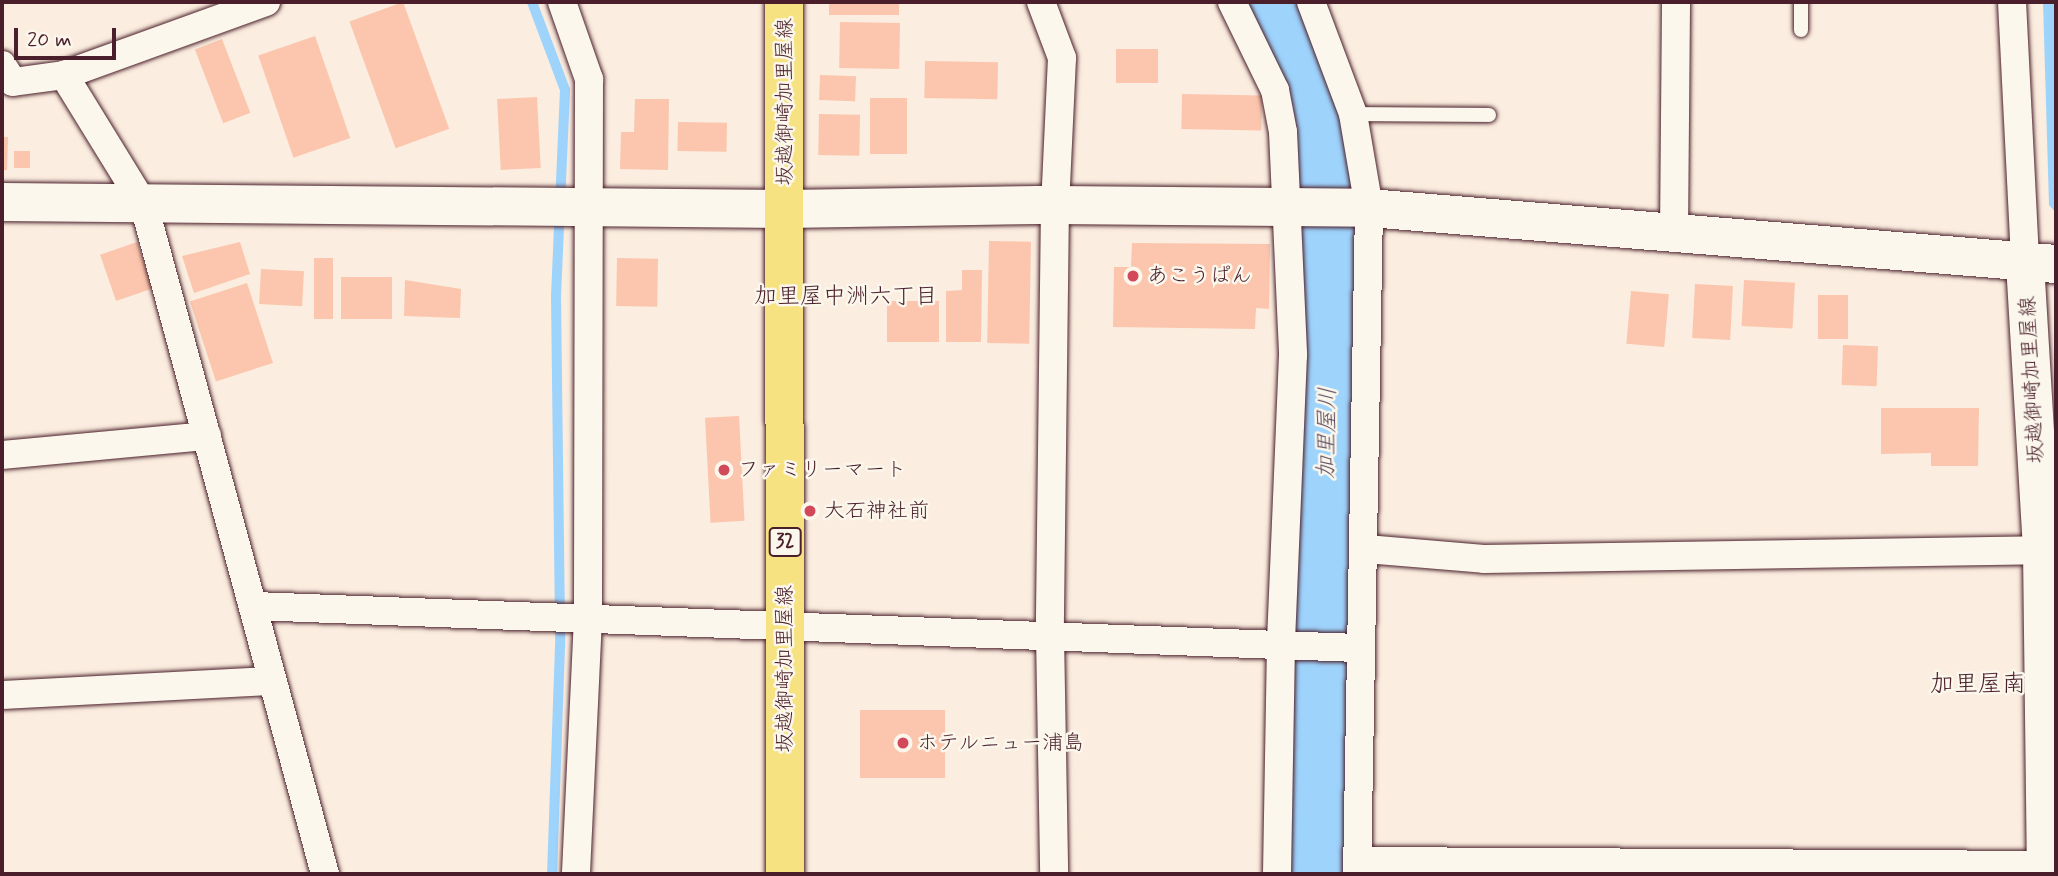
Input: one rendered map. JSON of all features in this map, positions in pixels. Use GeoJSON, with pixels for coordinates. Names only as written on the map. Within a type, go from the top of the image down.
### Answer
{"type":"FeatureCollection","features":[{"type":"Feature","properties":{"kind":"main road","name":"坂越御崎加里屋線"},"geometry":{"type":"LineString","coordinates":[[784,2],[785,874]]}},
{"type":"Feature","properties":{"kind":"street"},"geometry":{"type":"LineString","coordinates":[[2,65],[13,82],[64,75],[266,2]]}},
{"type":"Feature","properties":{"kind":"street"},"geometry":{"type":"LineString","coordinates":[[562,2],[589,79],[573,206],[588,618],[576,874]]}},
{"type":"Feature","properties":{"kind":"street"},"geometry":{"type":"LineString","coordinates":[[1041,2],[1062,58],[1055,205],[1050,635],[1054,874]]}},
{"type":"Feature","properties":{"kind":"street"},"geometry":{"type":"LineString","coordinates":[[1232,2],[1275,90],[1292,206],[1293,355],[1281,644],[1277,874]]}},
{"type":"Feature","properties":{"kind":"street"},"geometry":{"type":"LineString","coordinates":[[1311,2],[1353,114],[1362,207],[1366,549],[1359,648],[1358,867],[2049,868]]}},
{"type":"Feature","properties":{"kind":"street"},"geometry":{"type":"LineString","coordinates":[[1674,234],[1676,2]]}},
{"type":"Feature","properties":{"kind":"street"},"geometry":{"type":"LineString","coordinates":[[2,202],[786,209],[1055,205],[1362,207],[2040,264],[2012,2]]}},
{"type":"Feature","properties":{"kind":"street"},"geometry":{"type":"LineString","coordinates":[[64,75],[144,205],[254,606],[270,681],[325,874]]}},
{"type":"Feature","properties":{"kind":"street","name":"坂越御崎加里屋線"},"geometry":{"type":"LineString","coordinates":[[2040,264],[2049,550],[2049,868]]}},
{"type":"Feature","properties":{"kind":"street"},"geometry":{"type":"LineString","coordinates":[[2,454],[206,436]]}},
{"type":"Feature","properties":{"kind":"street"},"geometry":{"type":"LineString","coordinates":[[1366,549],[1485,559],[2049,550]]}},
{"type":"Feature","properties":{"kind":"street"},"geometry":{"type":"LineString","coordinates":[[254,606],[785,623],[1359,648]]}},
{"type":"Feature","properties":{"kind":"street"},"geometry":{"type":"LineString","coordinates":[[2,695],[270,681]]}},
{"type":"Feature","properties":{"kind":"lane"},"geometry":{"type":"LineString","coordinates":[[1801,2],[1801,30]]}},
{"type":"Feature","properties":{"kind":"lane"},"geometry":{"type":"LineString","coordinates":[[1353,114],[1489,115]]}},
{"type":"Feature","properties":{"kind":"water"},"geometry":{"type":"Polygon","coordinates":[[[2043,2],[2056,2],[2056,213],[2049,205],[2043,2]]]}},
{"type":"Feature","properties":{"kind":"building"},"geometry":{"type":"Polygon","coordinates":[[[403,2],[449,129],[396,148],[349,21],[403,2]]]}},
{"type":"Feature","properties":{"kind":"building"},"geometry":{"type":"Polygon","coordinates":[[[829,2],[899,2],[899,15],[829,15],[829,2]]]}},
{"type":"Feature","properties":{"kind":"building"},"geometry":{"type":"Polygon","coordinates":[[[840,22],[900,23],[899,69],[839,68],[840,22]]]}},
{"type":"Feature","properties":{"kind":"building"},"geometry":{"type":"Polygon","coordinates":[[[315,36],[350,138],[293,158],[258,56],[315,36]]]}},
{"type":"Feature","properties":{"kind":"building"},"geometry":{"type":"Polygon","coordinates":[[[222,39],[250,113],[223,123],[195,49],[222,39]]]}},
{"type":"Feature","properties":{"kind":"building"},"geometry":{"type":"Polygon","coordinates":[[[1116,49],[1158,49],[1158,83],[1116,83],[1116,49]]]}},
{"type":"Feature","properties":{"kind":"building"},"geometry":{"type":"Polygon","coordinates":[[[925,61],[998,62],[997,99],[924,98],[925,61]]]}},
{"type":"Feature","properties":{"kind":"building"},"geometry":{"type":"Polygon","coordinates":[[[820,75],[856,76],[855,101],[819,100],[820,75]]]}},
{"type":"Feature","properties":{"kind":"building"},"geometry":{"type":"Polygon","coordinates":[[[1182,94],[1262,95],[1261,130],[1181,129],[1182,94]]]}},
{"type":"Feature","properties":{"kind":"building"},"geometry":{"type":"Polygon","coordinates":[[[537,97],[541,168],[501,170],[497,99],[537,97]]]}},
{"type":"Feature","properties":{"kind":"building"},"geometry":{"type":"Polygon","coordinates":[[[870,98],[907,98],[907,154],[870,154],[870,98]]]}},
{"type":"Feature","properties":{"kind":"building"},"geometry":{"type":"Polygon","coordinates":[[[635,99],[669,99],[668,170],[620,169],[621,132],[634,132],[635,99]]]}},
{"type":"Feature","properties":{"kind":"building"},"geometry":{"type":"Polygon","coordinates":[[[819,114],[860,115],[859,156],[818,155],[819,114]]]}},
{"type":"Feature","properties":{"kind":"building"},"geometry":{"type":"Polygon","coordinates":[[[678,122],[727,123],[726,152],[677,151],[678,122]]]}},
{"type":"Feature","properties":{"kind":"building"},"geometry":{"type":"Polygon","coordinates":[[[2,137],[8,137],[7,170],[2,170],[2,137]]]}},
{"type":"Feature","properties":{"kind":"building"},"geometry":{"type":"Polygon","coordinates":[[[14,151],[30,151],[30,168],[14,168],[14,151]]]}},
{"type":"Feature","properties":{"kind":"building"},"geometry":{"type":"Polygon","coordinates":[[[989,241],[1031,242],[1029,344],[987,343],[989,241]]]}},
{"type":"Feature","properties":{"kind":"building"},"geometry":{"type":"Polygon","coordinates":[[[137,242],[153,288],[116,301],[100,255],[137,242]]]}},
{"type":"Feature","properties":{"kind":"building"},"geometry":{"type":"Polygon","coordinates":[[[240,242],[250,274],[194,293],[182,256],[240,242]]]}},
{"type":"Feature","properties":{"kind":"building"},"geometry":{"type":"Polygon","coordinates":[[[1132,243],[1270,244],[1269,309],[1256,308],[1255,329],[1113,327],[1114,267],[1131,267],[1132,243]]]}},
{"type":"Feature","properties":{"kind":"building"},"geometry":{"type":"Polygon","coordinates":[[[314,258],[333,258],[333,319],[314,319],[314,258]]]}},
{"type":"Feature","properties":{"kind":"building"},"geometry":{"type":"Polygon","coordinates":[[[617,258],[658,259],[657,307],[616,306],[617,258]]]}},
{"type":"Feature","properties":{"kind":"building"},"geometry":{"type":"Polygon","coordinates":[[[261,269],[304,271],[302,306],[259,304],[261,269]]]}},
{"type":"Feature","properties":{"kind":"building"},"geometry":{"type":"Polygon","coordinates":[[[962,270],[982,270],[981,342],[946,342],[946,291],[962,290],[962,270]]]}},
{"type":"Feature","properties":{"kind":"building"},"geometry":{"type":"Polygon","coordinates":[[[341,277],[392,277],[392,319],[341,319],[341,277]]]}},
{"type":"Feature","properties":{"kind":"building"},"geometry":{"type":"Polygon","coordinates":[[[405,280],[461,289],[460,318],[404,316],[405,280]]]}},
{"type":"Feature","properties":{"kind":"building"},"geometry":{"type":"Polygon","coordinates":[[[1744,280],[1795,283],[1793,329],[1742,326],[1744,280]]]}},
{"type":"Feature","properties":{"kind":"building"},"geometry":{"type":"Polygon","coordinates":[[[247,283],[273,363],[216,381],[190,302],[247,283]]]}},
{"type":"Feature","properties":{"kind":"building"},"geometry":{"type":"Polygon","coordinates":[[[1695,284],[1733,286],[1730,340],[1692,338],[1695,284]]]}},
{"type":"Feature","properties":{"kind":"building"},"geometry":{"type":"Polygon","coordinates":[[[1631,291],[1669,294],[1664,347],[1626,344],[1631,291]]]}},
{"type":"Feature","properties":{"kind":"building"},"geometry":{"type":"Polygon","coordinates":[[[1818,295],[1848,295],[1848,339],[1818,339],[1818,295]]]}},
{"type":"Feature","properties":{"kind":"building"},"geometry":{"type":"Polygon","coordinates":[[[887,301],[939,301],[939,342],[887,342],[887,301]]]}},
{"type":"Feature","properties":{"kind":"building"},"geometry":{"type":"Polygon","coordinates":[[[1843,345],[1878,346],[1877,386],[1842,385],[1843,345]]]}},
{"type":"Feature","properties":{"kind":"building"},"geometry":{"type":"Polygon","coordinates":[[[1881,408],[1979,408],[1978,466],[1931,466],[1931,453],[1881,454],[1881,408]]]}},
{"type":"Feature","properties":{"kind":"building","name":"ファミリーマート"},"geometry":{"type":"Polygon","coordinates":[[[739,416],[744,521],[711,523],[705,418],[739,416]]]}},
{"type":"Feature","properties":{"kind":"building","name":"ホテルニュー浦島"},"geometry":{"type":"Polygon","coordinates":[[[860,710],[945,710],[945,778],[860,778],[860,710]]]}},
{"type":"Feature","properties":{"kind":"waterway"},"geometry":{"type":"LineString","coordinates":[[532,2],[565,90],[556,297],[560,646],[552,874]]}},
{"type":"Feature","properties":{"kind":"waterway","name":"加里屋川"},"geometry":{"type":"LineString","coordinates":[[1268,2],[1313,114],[1331,259],[1320,874]]}},
{"type":"Feature","properties":{"kind":"place","name":"あこうぱん"},"geometry":{"type":"Point","coordinates":[1133,276]}},
{"type":"Feature","properties":{"kind":"place","name":"ファミリーマート"},"geometry":{"type":"Point","coordinates":[724,470]}},
{"type":"Feature","properties":{"kind":"place","name":"大石神社前"},"geometry":{"type":"Point","coordinates":[810,511]}},
{"type":"Feature","properties":{"kind":"place","name":"ホテルニュー浦島"},"geometry":{"type":"Point","coordinates":[903,743]}},
{"type":"Feature","properties":{"kind":"district","name":"加里屋中洲六丁目"},"geometry":{"type":"Point","coordinates":[846,297]}},
{"type":"Feature","properties":{"kind":"district","name":"加里屋南"},"geometry":{"type":"Point","coordinates":[1978,685]}}]}
